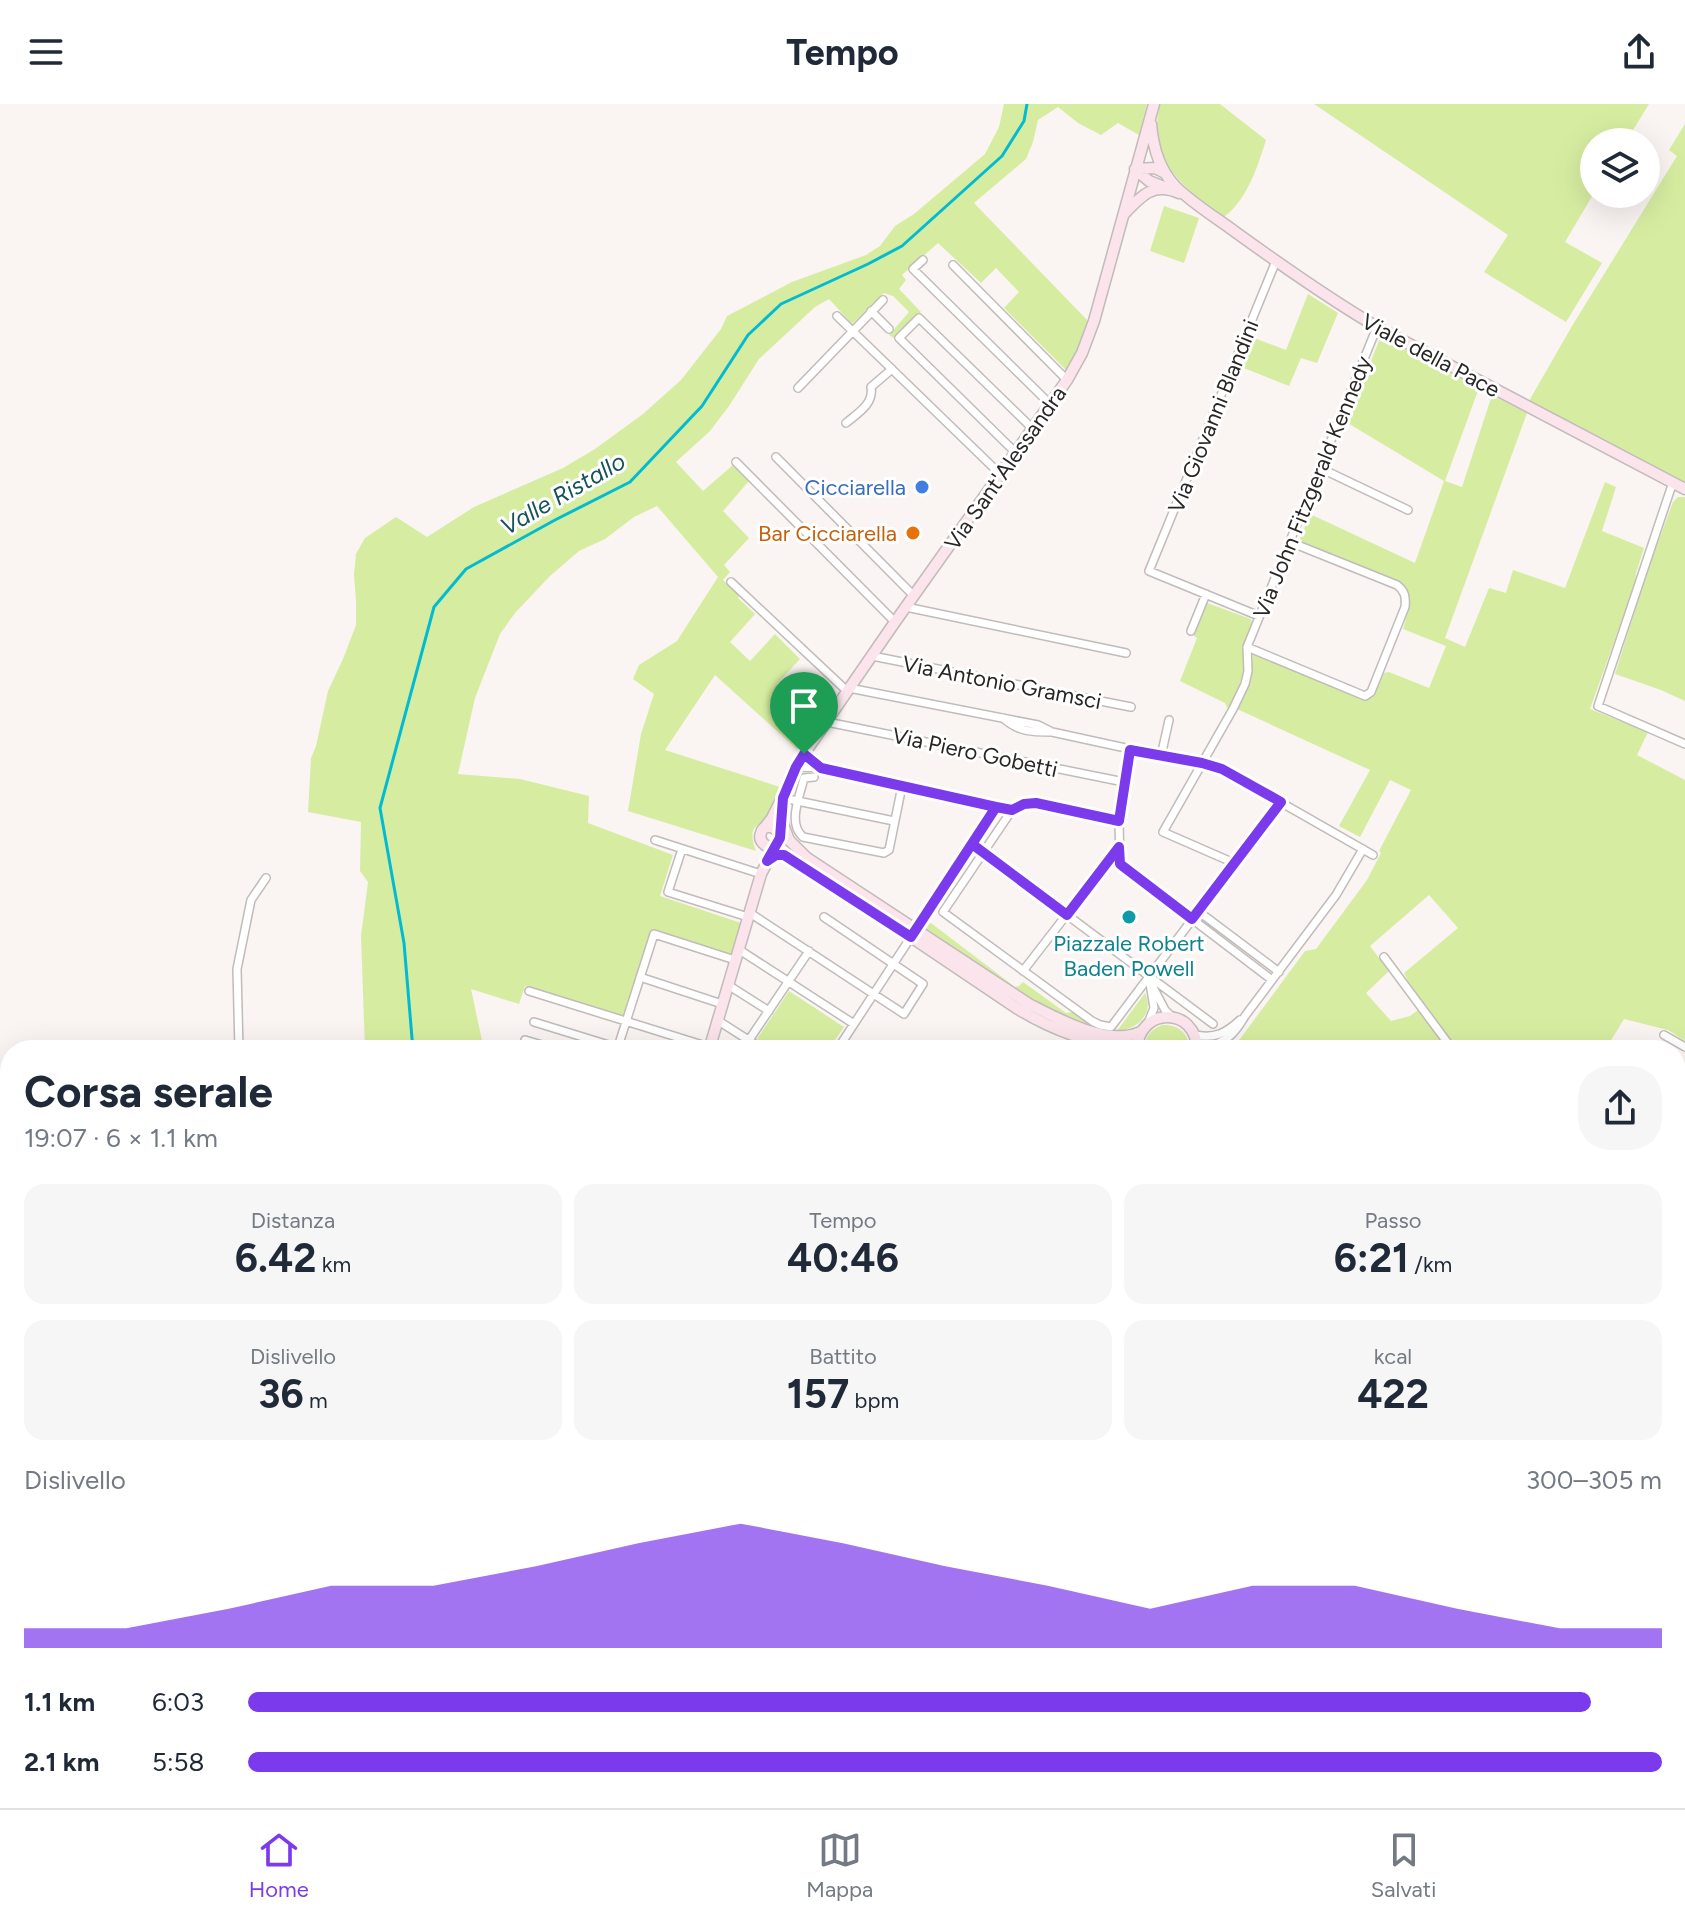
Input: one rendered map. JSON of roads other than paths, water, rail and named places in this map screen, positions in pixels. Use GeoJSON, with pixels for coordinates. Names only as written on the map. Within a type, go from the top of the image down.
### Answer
{"type":"FeatureCollection","features":[{"type":"Feature","properties":{"kind":"street","name":"Via Sant'Alessandra"},"geometry":{"type":"LineString","coordinates":[[783,798],[804,754],[1067,380],[1082,353],[1094,321],[1154,104]]}},
{"type":"Feature","properties":{"kind":"street"},"geometry":{"type":"LineString","coordinates":[[1150,117],[1157,158],[1165,173],[1191,200]]}},
{"type":"Feature","properties":{"kind":"street"},"geometry":{"type":"LineString","coordinates":[[1135,169],[1155,168],[1165,173]]}},
{"type":"Feature","properties":{"kind":"street"},"geometry":{"type":"LineString","coordinates":[[1135,169],[1149,181],[1177,191],[1191,200]]}},
{"type":"Feature","properties":{"kind":"street"},"geometry":{"type":"LineString","coordinates":[[1123,215],[1151,191],[1165,187]]}},
{"type":"Feature","properties":{"kind":"street","name":"Viale della Pace"},"geometry":{"type":"LineString","coordinates":[[1191,200],[1337,303],[1377,327],[1685,489]]}},
{"type":"Feature","properties":{"kind":"street"},"geometry":{"type":"LineString","coordinates":[[923,260],[913,269],[1050,404]]}},
{"type":"Feature","properties":{"kind":"street","name":"Via Giovanni Blandini"},"geometry":{"type":"LineString","coordinates":[[1206,594],[1149,571],[1276,261]]}},
{"type":"Feature","properties":{"kind":"street"},"geometry":{"type":"LineString","coordinates":[[953,265],[1067,380]]}},
{"type":"Feature","properties":{"kind":"street"},"geometry":{"type":"LineString","coordinates":[[798,388],[883,300]]}},
{"type":"Feature","properties":{"kind":"street"},"geometry":{"type":"LineString","coordinates":[[871,311],[889,329]]}},
{"type":"Feature","properties":{"kind":"street"},"geometry":{"type":"LineString","coordinates":[[837,316],[1000,474]]}},
{"type":"Feature","properties":{"kind":"street"},"geometry":{"type":"LineString","coordinates":[[1016,453],[899,338],[919,318],[1033,429]]}},
{"type":"Feature","properties":{"kind":"street","name":"Via John Fitzgerald Kennedy"},"geometry":{"type":"LineString","coordinates":[[1234,863],[1163,832],[1245,684],[1247,647],[1377,327]]}},
{"type":"Feature","properties":{"kind":"street"},"geometry":{"type":"LineString","coordinates":[[846,423],[868,404],[871,387],[892,369]]}},
{"type":"Feature","properties":{"kind":"street"},"geometry":{"type":"LineString","coordinates":[[776,457],[914,596]]}},
{"type":"Feature","properties":{"kind":"street"},"geometry":{"type":"LineString","coordinates":[[736,462],[895,622]]}},
{"type":"Feature","properties":{"kind":"street"},"geometry":{"type":"LineString","coordinates":[[1320,468],[1408,510]]}},
{"type":"Feature","properties":{"kind":"street"},"geometry":{"type":"LineString","coordinates":[[1673,482],[1598,706],[1685,744]]}},
{"type":"Feature","properties":{"kind":"street"},"geometry":{"type":"LineString","coordinates":[[1247,647],[1365,696],[1371,692],[1405,607],[1403,590],[1290,542]]}},
{"type":"Feature","properties":{"kind":"street"},"geometry":{"type":"LineString","coordinates":[[731,582],[848,689],[1003,718],[1014,728],[1052,732],[1222,769],[1373,855]]}},
{"type":"Feature","properties":{"kind":"street"},"geometry":{"type":"LineString","coordinates":[[1191,631],[1206,594],[1259,616]]}},
{"type":"Feature","properties":{"kind":"street"},"geometry":{"type":"LineString","coordinates":[[906,607],[1126,653]]}},
{"type":"Feature","properties":{"kind":"street","name":"Via Antonio Gramsci"},"geometry":{"type":"LineString","coordinates":[[872,656],[1131,707]]}},
{"type":"Feature","properties":{"kind":"street"},"geometry":{"type":"LineString","coordinates":[[1161,756],[1169,720]]}},
{"type":"Feature","properties":{"kind":"street","name":"Via Piero Gobetti"},"geometry":{"type":"LineString","coordinates":[[827,722],[1124,782]]}},
{"type":"Feature","properties":{"kind":"street"},"geometry":{"type":"LineString","coordinates":[[1130,750],[1119,821],[1120,864],[1272,980]]}},
{"type":"Feature","properties":{"kind":"street"},"geometry":{"type":"LineString","coordinates":[[804,754],[821,768]]}},
{"type":"Feature","properties":{"kind":"street"},"geometry":{"type":"LineString","coordinates":[[796,767],[821,768],[1012,810]]}},
{"type":"Feature","properties":{"kind":"street"},"geometry":{"type":"LineString","coordinates":[[814,777],[804,778],[794,823],[797,831],[803,837],[884,853],[889,850],[902,786]]}},
{"type":"Feature","properties":{"kind":"street"},"geometry":{"type":"LineString","coordinates":[[783,798],[894,821]]}},
{"type":"Feature","properties":{"kind":"street"},"geometry":{"type":"LineString","coordinates":[[761,874],[775,845],[783,798]]}},
{"type":"Feature","properties":{"kind":"street"},"geometry":{"type":"LineString","coordinates":[[711,1040],[761,874],[775,845],[778,831],[765,827],[783,798]]}},
{"type":"Feature","properties":{"kind":"street"},"geometry":{"type":"LineString","coordinates":[[1119,821],[1036,803],[1012,810],[943,912],[1092,1021],[1111,1027],[1150,980],[1281,802]]}},
{"type":"Feature","properties":{"kind":"street"},"geometry":{"type":"LineString","coordinates":[[844,1040],[996,807]]}},
{"type":"Feature","properties":{"kind":"street"},"geometry":{"type":"LineString","coordinates":[[781,819],[789,840],[807,858],[1036,1020],[1090,1040]]}},
{"type":"Feature","properties":{"kind":"street"},"geometry":{"type":"LineString","coordinates":[[655,840],[761,874]]}},
{"type":"Feature","properties":{"kind":"street"},"geometry":{"type":"LineString","coordinates":[[972,844],[1150,980],[1213,1024]]}},
{"type":"Feature","properties":{"kind":"street"},"geometry":{"type":"LineString","coordinates":[[775,845],[807,858]]}},
{"type":"Feature","properties":{"kind":"street"},"geometry":{"type":"LineString","coordinates":[[775,845],[1054,1018],[1083,1029],[1123,1037],[1132,1036],[1160,1017],[1173,1017]]}},
{"type":"Feature","properties":{"kind":"street"},"geometry":{"type":"LineString","coordinates":[[1023,971],[1119,847]]}},
{"type":"Feature","properties":{"kind":"street"},"geometry":{"type":"LineString","coordinates":[[682,849],[668,892],[749,915],[904,1014],[923,984],[824,917]]}},
{"type":"Feature","properties":{"kind":"street"},"geometry":{"type":"LineString","coordinates":[[1227,1040],[1336,895],[1363,849]]}},
{"type":"Feature","properties":{"kind":"street"},"geometry":{"type":"LineString","coordinates":[[239,1040],[237,969],[251,900],[266,878]]}},
{"type":"Feature","properties":{"kind":"street"},"geometry":{"type":"LineString","coordinates":[[1198,911],[1279,972]]}},
{"type":"Feature","properties":{"kind":"street"},"geometry":{"type":"LineString","coordinates":[[622,1040],[654,934],[735,960]]}},
{"type":"Feature","properties":{"kind":"street"},"geometry":{"type":"LineString","coordinates":[[738,949],[854,1024]]}},
{"type":"Feature","properties":{"kind":"street"},"geometry":{"type":"LineString","coordinates":[[717,1020],[749,1040],[809,951]]}},
{"type":"Feature","properties":{"kind":"street"},"geometry":{"type":"LineString","coordinates":[[1384,957],[1446,1040]]}},
{"type":"Feature","properties":{"kind":"street"},"geometry":{"type":"LineString","coordinates":[[640,977],[722,1004]]}},
{"type":"Feature","properties":{"kind":"street"},"geometry":{"type":"LineString","coordinates":[[1150,980],[1165,1010],[1186,1023],[1197,1040]]}},
{"type":"Feature","properties":{"kind":"street"},"geometry":{"type":"LineString","coordinates":[[1137,1040],[1154,1008],[1150,980]]}},
{"type":"Feature","properties":{"kind":"street"},"geometry":{"type":"LineString","coordinates":[[728,985],[769,1011]]}},
{"type":"Feature","properties":{"kind":"street"},"geometry":{"type":"LineString","coordinates":[[529,991],[681,1040]]}},
{"type":"Feature","properties":{"kind":"street"},"geometry":{"type":"LineString","coordinates":[[1195,1035],[1220,1035],[1245,1016]]}},
{"type":"Feature","properties":{"kind":"street"},"geometry":{"type":"LineString","coordinates":[[534,1022],[591,1040]]}},
{"type":"Feature","properties":{"kind":"street"},"geometry":{"type":"LineString","coordinates":[[1664,1035],[1673,1040]]}},
{"type":"Feature","properties":{"kind":"waterway","name":"Valle Ristallo"},"geometry":{"type":"LineString","coordinates":[[412,1040],[404,943],[380,808],[434,607],[466,569],[630,482],[702,406],[748,335],[781,304],[902,246],[1002,156],[1024,121],[1027,104]]}},
{"type":"Feature","properties":{"kind":"place","name":"Cicciarella"},"geometry":{"type":"Point","coordinates":[922,487]}},
{"type":"Feature","properties":{"kind":"place","name":"Bar Cicciarella"},"geometry":{"type":"Point","coordinates":[913,533]}},
{"type":"Feature","properties":{"kind":"place","name":"Piazzale Robert Baden Powell"},"geometry":{"type":"Point","coordinates":[1129,917]}}]}
